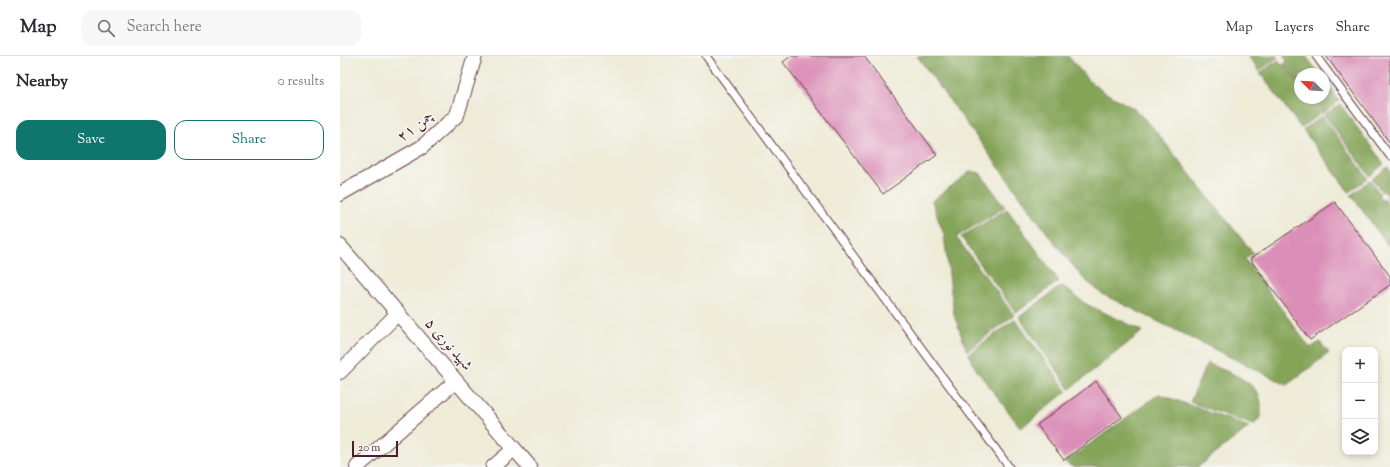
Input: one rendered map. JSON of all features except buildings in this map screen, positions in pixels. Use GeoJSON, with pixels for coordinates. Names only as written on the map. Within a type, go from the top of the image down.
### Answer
{"type":"FeatureCollection","features":[{"type":"Feature","properties":{"kind":"street","name":"چمن ۲۱"},"geometry":{"type":"LineString","coordinates":[[340,194],[422,147],[458,115],[474,56]]}},
{"type":"Feature","properties":{"kind":"street","name":"شهید نوری ۵"},"geometry":{"type":"LineString","coordinates":[[340,246],[530,467]]}},
{"type":"Feature","properties":{"kind":"street"},"geometry":{"type":"LineString","coordinates":[[340,372],[398,313]]}},
{"type":"Feature","properties":{"kind":"street"},"geometry":{"type":"LineString","coordinates":[[357,467],[456,381]]}},
{"type":"Feature","properties":{"kind":"street"},"geometry":{"type":"LineString","coordinates":[[493,467],[514,449]]}},
{"type":"Feature","properties":{"kind":"lane"},"geometry":{"type":"LineString","coordinates":[[706,56],[1009,467]]}},
{"type":"Feature","properties":{"kind":"lane"},"geometry":{"type":"LineString","coordinates":[[1316,56],[1390,156]]}},
{"type":"Feature","properties":{"kind":"green space"},"geometry":{"type":"Polygon","coordinates":[[[917,56],[1068,56],[1089,81],[1104,92],[1133,108],[1150,124],[1253,253],[1245,259],[1310,348],[1320,342],[1329,353],[1287,385],[1102,294],[1083,278],[1053,241],[917,56]]]}},
{"type":"Feature","properties":{"kind":"green space"},"geometry":{"type":"Polygon","coordinates":[[[1248,56],[1277,56],[1278,57],[1259,71],[1248,56]]]}},
{"type":"Feature","properties":{"kind":"green space"},"geometry":{"type":"Polygon","coordinates":[[[1284,56],[1306,56],[1315,68],[1294,68],[1294,76],[1285,63],[1287,61],[1284,56]]]}},
{"type":"Feature","properties":{"kind":"green space"},"geometry":{"type":"Polygon","coordinates":[[[1278,60],[1282,65],[1284,64],[1294,78],[1294,104],[1313,104],[1320,114],[1301,128],[1260,73],[1278,60]]]}},
{"type":"Feature","properties":{"kind":"green space"},"geometry":{"type":"Polygon","coordinates":[[[1330,89],[1339,101],[1322,114],[1315,104],[1330,104],[1330,89]]]}},
{"type":"Feature","properties":{"kind":"green space"},"geometry":{"type":"Polygon","coordinates":[[[1340,104],[1384,164],[1370,176],[1324,115],[1340,104]]]}},
{"type":"Feature","properties":{"kind":"green space"},"geometry":{"type":"Polygon","coordinates":[[[1322,116],[1368,178],[1349,192],[1303,130],[1322,116]]]}},
{"type":"Feature","properties":{"kind":"green space"},"geometry":{"type":"Polygon","coordinates":[[[1388,167],[1390,171],[1390,203],[1386,198],[1388,196],[1384,191],[1382,192],[1372,179],[1388,167]]]}},
{"type":"Feature","properties":{"kind":"green space"},"geometry":{"type":"Polygon","coordinates":[[[971,171],[980,173],[1005,207],[956,237],[1014,315],[967,351],[954,315],[944,235],[932,201],[971,171]]]}},
{"type":"Feature","properties":{"kind":"green space"},"geometry":{"type":"Polygon","coordinates":[[[1370,180],[1380,194],[1378,195],[1390,208],[1390,248],[1351,195],[1370,180]]]}},
{"type":"Feature","properties":{"kind":"green space"},"geometry":{"type":"Polygon","coordinates":[[[1007,209],[1059,281],[1016,313],[961,237],[1007,209]]]}},
{"type":"Feature","properties":{"kind":"green space"},"geometry":{"type":"Polygon","coordinates":[[[1062,285],[1084,303],[1143,331],[1070,389],[1019,317],[1062,285]]]}},
{"type":"Feature","properties":{"kind":"green space"},"geometry":{"type":"Polygon","coordinates":[[[1015,319],[1067,391],[1021,428],[977,371],[968,354],[1015,319]]]}},
{"type":"Feature","properties":{"kind":"green space"},"geometry":{"type":"Polygon","coordinates":[[[1207,363],[1242,379],[1256,391],[1260,399],[1261,412],[1257,422],[1253,425],[1190,402],[1207,363]]]}},
{"type":"Feature","properties":{"kind":"green space"},"geometry":{"type":"Polygon","coordinates":[[[1159,394],[1249,427],[1198,467],[1073,467],[1065,462],[1159,394]]]}}]}
